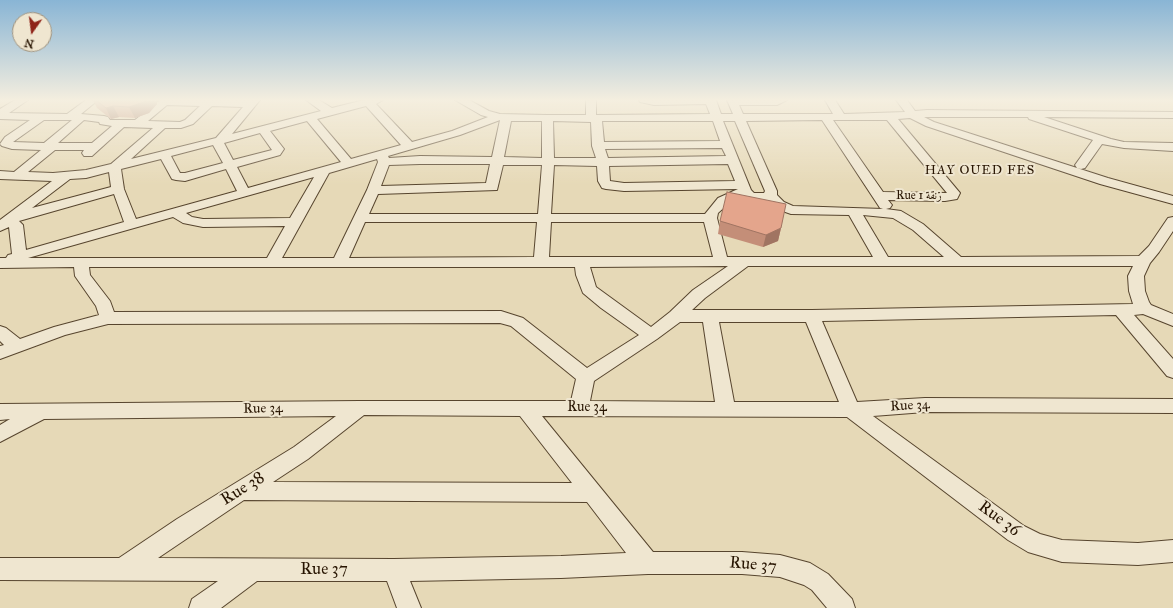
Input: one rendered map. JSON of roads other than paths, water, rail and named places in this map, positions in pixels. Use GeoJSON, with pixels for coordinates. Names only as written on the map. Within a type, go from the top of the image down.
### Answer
{"type":"FeatureCollection","features":[{"type":"Feature","properties":{"kind":"street"},"geometry":{"type":"LineString","coordinates":[[24,128],[9,139],[6,144],[12,146],[95,147]]}},
{"type":"Feature","properties":{"kind":"street"},"geometry":{"type":"LineString","coordinates":[[5,176],[50,146],[69,128]]}},
{"type":"Feature","properties":{"kind":"street"},"geometry":{"type":"LineString","coordinates":[[85,155],[116,128]]}},
{"type":"Feature","properties":{"kind":"street"},"geometry":{"type":"LineString","coordinates":[[115,167],[158,128]]}},
{"type":"Feature","properties":{"kind":"street"},"geometry":{"type":"LineString","coordinates":[[218,140],[229,128]]}},
{"type":"Feature","properties":{"kind":"street"},"geometry":{"type":"LineString","coordinates":[[5,176],[65,177],[115,167],[269,128]]}},
{"type":"Feature","properties":{"kind":"street"},"geometry":{"type":"LineString","coordinates":[[319,128],[348,163]]}},
{"type":"Feature","properties":{"kind":"street"},"geometry":{"type":"LineString","coordinates":[[395,128],[409,146]]}},
{"type":"Feature","properties":{"kind":"street"},"geometry":{"type":"LineString","coordinates":[[340,261],[373,190],[383,158],[409,146],[467,128]]}},
{"type":"Feature","properties":{"kind":"street"},"geometry":{"type":"LineString","coordinates":[[373,190],[490,187],[493,185],[498,161],[501,128]]}},
{"type":"Feature","properties":{"kind":"street"},"geometry":{"type":"LineString","coordinates":[[541,261],[548,161],[547,128]]}},
{"type":"Feature","properties":{"kind":"street"},"geometry":{"type":"LineString","coordinates":[[595,128],[598,146],[603,162],[604,181],[606,185],[613,187],[744,188]]}},
{"type":"Feature","properties":{"kind":"street"},"geometry":{"type":"LineString","coordinates":[[721,128],[744,188],[750,196],[756,198],[770,196]]}},
{"type":"Feature","properties":{"kind":"street"},"geometry":{"type":"LineString","coordinates":[[744,128],[771,191],[770,196]]}},
{"type":"Feature","properties":{"kind":"street"},"geometry":{"type":"LineString","coordinates":[[833,128],[890,213]]}},
{"type":"Feature","properties":{"kind":"street","name":"Rue 1 زنقة"},"geometry":{"type":"LineString","coordinates":[[879,196],[945,197],[952,196],[954,193],[954,191],[900,128]]}},
{"type":"Feature","properties":{"kind":"street"},"geometry":{"type":"LineString","coordinates":[[943,128],[1104,181],[1173,200]]}},
{"type":"Feature","properties":{"kind":"street"},"geometry":{"type":"LineString","coordinates":[[969,128],[1173,195]]}},
{"type":"Feature","properties":{"kind":"street"},"geometry":{"type":"LineString","coordinates":[[1067,128],[1124,145],[1173,147]]}},
{"type":"Feature","properties":{"kind":"street"},"geometry":{"type":"LineString","coordinates":[[164,154],[176,176],[180,177],[277,151],[277,147],[263,130]]}},
{"type":"Feature","properties":{"kind":"street"},"geometry":{"type":"LineString","coordinates":[[1081,165],[1100,139]]}},
{"type":"Feature","properties":{"kind":"street"},"geometry":{"type":"LineString","coordinates":[[218,140],[245,193]]}},
{"type":"Feature","properties":{"kind":"street"},"geometry":{"type":"LineString","coordinates":[[598,146],[727,144]]}},
{"type":"Feature","properties":{"kind":"street"},"geometry":{"type":"LineString","coordinates":[[0,262],[348,163],[383,158],[420,160],[603,162],[733,160]]}},
{"type":"Feature","properties":{"kind":"street"},"geometry":{"type":"LineString","coordinates":[[115,167],[118,189],[132,225]]}},
{"type":"Feature","properties":{"kind":"street"},"geometry":{"type":"LineString","coordinates":[[272,262],[324,170]]}},
{"type":"Feature","properties":{"kind":"street"},"geometry":{"type":"LineString","coordinates":[[7,222],[65,177]]}},
{"type":"Feature","properties":{"kind":"street"},"geometry":{"type":"LineString","coordinates":[[721,262],[710,218],[712,212],[723,200],[744,188]]}},
{"type":"Feature","properties":{"kind":"street"},"geometry":{"type":"LineString","coordinates":[[7,222],[118,189]]}},
{"type":"Feature","properties":{"kind":"street"},"geometry":{"type":"LineString","coordinates":[[770,196],[779,205],[791,210],[890,213],[902,217],[914,224],[944,248],[957,261]]}},
{"type":"Feature","properties":{"kind":"street"},"geometry":{"type":"LineString","coordinates":[[854,211],[883,261]]}},
{"type":"Feature","properties":{"kind":"street"},"geometry":{"type":"LineString","coordinates":[[175,213],[188,220],[203,223],[295,222]]}},
{"type":"Feature","properties":{"kind":"street"},"geometry":{"type":"LineString","coordinates":[[360,218],[710,218]]}},
{"type":"Feature","properties":{"kind":"street"},"geometry":{"type":"LineString","coordinates":[[1145,309],[1141,304],[1136,283],[1136,276],[1143,261],[1154,249],[1173,221]]}},
{"type":"Feature","properties":{"kind":"street"},"geometry":{"type":"LineString","coordinates":[[7,222],[16,225],[20,256]]}},
{"type":"Feature","properties":{"kind":"street"},"geometry":{"type":"LineString","coordinates":[[582,261],[584,275],[589,289],[607,304],[651,335]]}},
{"type":"Feature","properties":{"kind":"street"},"geometry":{"type":"LineString","coordinates":[[0,262],[1143,261]]}},
{"type":"Feature","properties":{"kind":"street"},"geometry":{"type":"LineString","coordinates":[[579,408],[586,377],[651,335],[676,316],[699,294],[744,262]]}},
{"type":"Feature","properties":{"kind":"street"},"geometry":{"type":"LineString","coordinates":[[80,263],[81,271],[104,305],[108,318]]}},
{"type":"Feature","properties":{"kind":"street"},"geometry":{"type":"LineString","coordinates":[[1120,309],[1173,371]]}},
{"type":"Feature","properties":{"kind":"street"},"geometry":{"type":"LineString","coordinates":[[676,316],[812,316],[1145,309],[1173,320]]}},
{"type":"Feature","properties":{"kind":"street"},"geometry":{"type":"LineString","coordinates":[[0,353],[60,331],[108,318],[501,316],[518,322],[586,377]]}},
{"type":"Feature","properties":{"kind":"street"},"geometry":{"type":"LineString","coordinates":[[710,316],[726,409]]}},
{"type":"Feature","properties":{"kind":"street"},"geometry":{"type":"LineString","coordinates":[[812,316],[851,410]]}},
{"type":"Feature","properties":{"kind":"street"},"geometry":{"type":"LineString","coordinates":[[0,332],[17,346]]}},
{"type":"Feature","properties":{"kind":"street","name":"Rue 34"},"geometry":{"type":"LineString","coordinates":[[0,412],[360,408],[851,410],[925,405],[1173,406]]}},
{"type":"Feature","properties":{"kind":"street","name":"Rue 38"},"geometry":{"type":"LineString","coordinates":[[124,568],[240,490],[301,453],[360,408]]}},
{"type":"Feature","properties":{"kind":"street"},"geometry":{"type":"LineString","coordinates":[[525,409],[648,563]]}},
{"type":"Feature","properties":{"kind":"street","name":"Rue 36"},"geometry":{"type":"LineString","coordinates":[[851,410],[1016,533],[1036,544],[1062,551],[1138,554],[1173,551]]}},
{"type":"Feature","properties":{"kind":"street"},"geometry":{"type":"LineString","coordinates":[[0,434],[40,412]]}},
{"type":"Feature","properties":{"kind":"street"},"geometry":{"type":"LineString","coordinates":[[240,490],[592,493]]}},
{"type":"Feature","properties":{"kind":"street","name":"Rue 37"},"geometry":{"type":"LineString","coordinates":[[0,569],[124,568],[394,570],[561,567],[648,563],[742,563],[780,566],[810,575],[820,582],[843,608]]}},
{"type":"Feature","properties":{"kind":"street"},"geometry":{"type":"LineString","coordinates":[[201,608],[254,570]]}},
{"type":"Feature","properties":{"kind":"street"},"geometry":{"type":"LineString","coordinates":[[394,570],[409,608]]}},
{"type":"Feature","properties":{"kind":"district","name":"HAY OUED FES"},"geometry":{"type":"Point","coordinates":[980,171]}}]}
